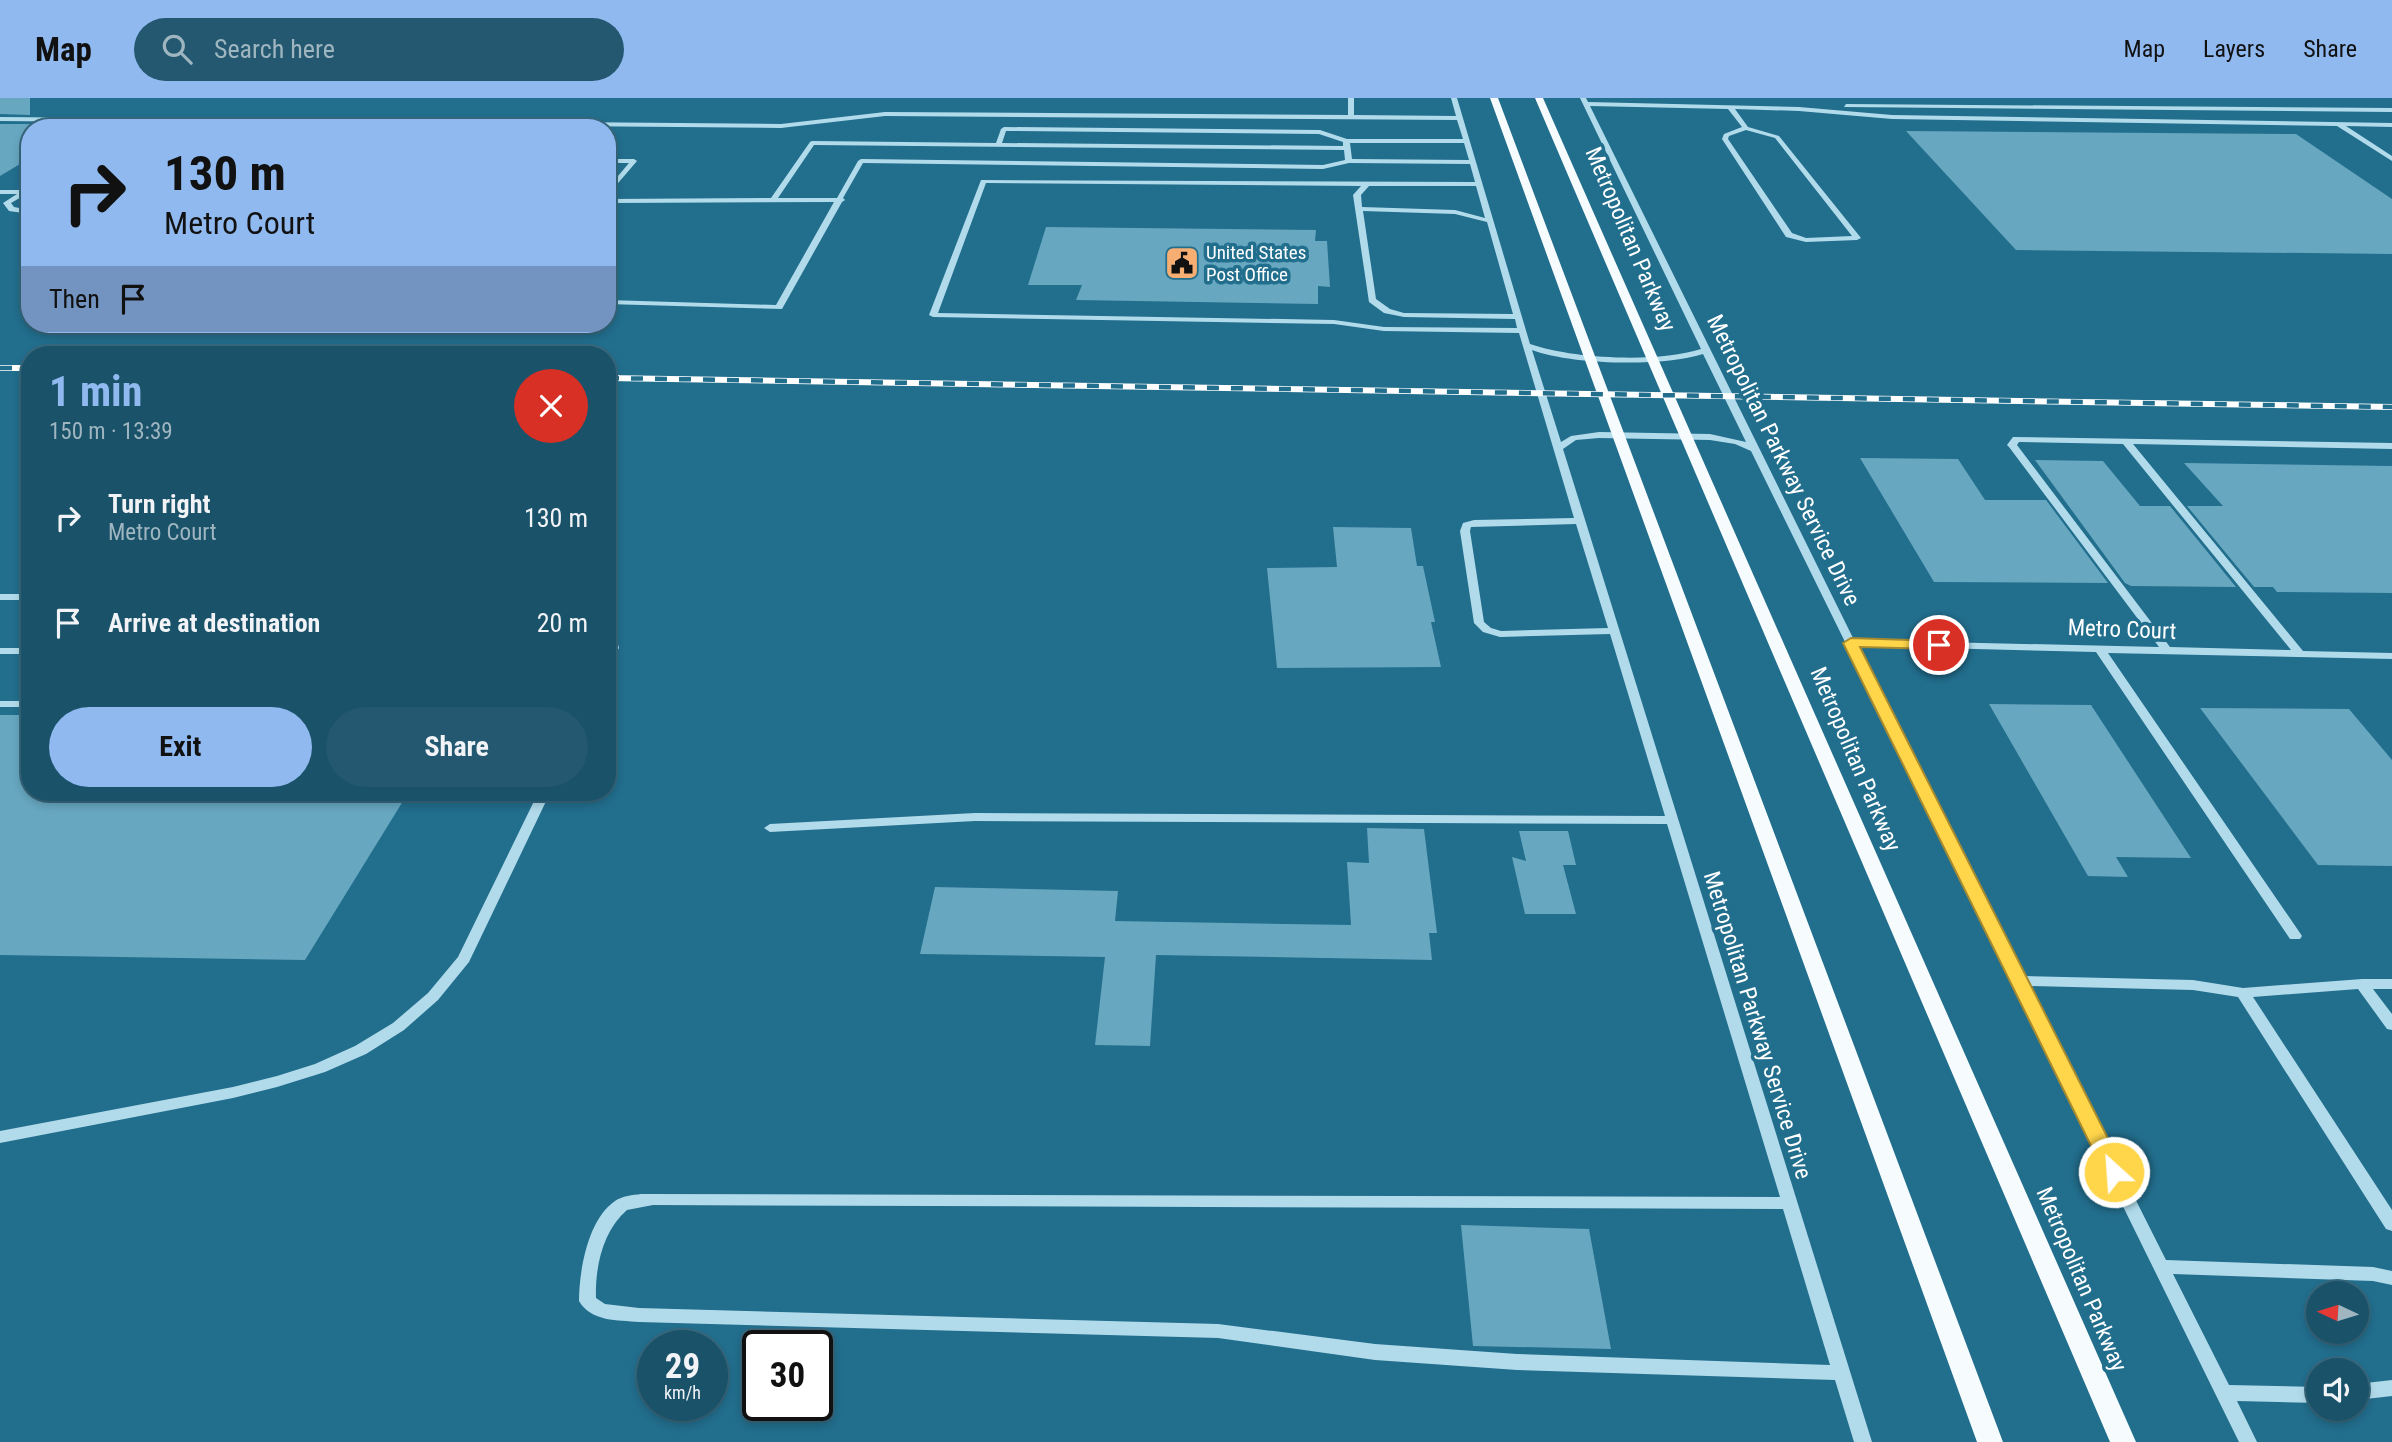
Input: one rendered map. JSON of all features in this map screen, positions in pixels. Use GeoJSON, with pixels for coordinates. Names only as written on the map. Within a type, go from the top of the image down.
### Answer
{"type":"FeatureCollection","features":[{"type":"Feature","properties":{"kind":"main road"},"geometry":{"type":"LineString","coordinates":[[1494,98],[1990,1442]]}},
{"type":"Feature","properties":{"kind":"main road","name":"Metropolitan Parkway"},"geometry":{"type":"LineString","coordinates":[[1539,98],[2123,1442]]}},
{"type":"Feature","properties":{"kind":"street"},"geometry":{"type":"LineString","coordinates":[[1351,98],[1351,117]]}},
{"type":"Feature","properties":{"kind":"street","name":"Metropolitan Parkway Service Drive"},"geometry":{"type":"LineString","coordinates":[[1454,98],[1517,317],[1863,1442]]}},
{"type":"Feature","properties":{"kind":"street"},"geometry":{"type":"LineString","coordinates":[[1776,98],[1784,109]]}},
{"type":"Feature","properties":{"kind":"street"},"geometry":{"type":"LineString","coordinates":[[1584,101],[1799,109],[1892,117],[2392,125]]}},
{"type":"Feature","properties":{"kind":"street","name":"Metropolitan Parkway Service Drive"},"geometry":{"type":"LineString","coordinates":[[1584,101],[2248,1442]]}},
{"type":"Feature","properties":{"kind":"street"},"geometry":{"type":"LineString","coordinates":[[1799,109],[1833,106],[2392,110]]}},
{"type":"Feature","properties":{"kind":"street"},"geometry":{"type":"LineString","coordinates":[[1730,107],[1746,128],[1777,137],[1857,238],[1806,240],[1789,235],[1725,139],[1726,135],[1746,128]]}},
{"type":"Feature","properties":{"kind":"street"},"geometry":{"type":"LineString","coordinates":[[2104,108],[2119,120]]}},
{"type":"Feature","properties":{"kind":"street"},"geometry":{"type":"LineString","coordinates":[[616,126],[781,127],[885,114],[1460,118]]}},
{"type":"Feature","properties":{"kind":"street"},"geometry":{"type":"LineString","coordinates":[[0,119],[21,119]]}},
{"type":"Feature","properties":{"kind":"street"},"geometry":{"type":"LineString","coordinates":[[2338,124],[2392,159]]}},
{"type":"Feature","properties":{"kind":"street"},"geometry":{"type":"LineString","coordinates":[[998,145],[1004,129],[1320,132],[1347,144]]}},
{"type":"Feature","properties":{"kind":"street"},"geometry":{"type":"LineString","coordinates":[[774,199],[812,143],[1347,144],[1467,141]]}},
{"type":"Feature","properties":{"kind":"street"},"geometry":{"type":"LineString","coordinates":[[861,161],[873,144]]}},
{"type":"Feature","properties":{"kind":"street"},"geometry":{"type":"LineString","coordinates":[[1347,144],[1349,160],[1473,162]]}},
{"type":"Feature","properties":{"kind":"street"},"geometry":{"type":"LineString","coordinates":[[616,160],[634,161],[616,183]]}},
{"type":"Feature","properties":{"kind":"street"},"geometry":{"type":"LineString","coordinates":[[1387,312],[1359,326],[1335,322],[933,315],[983,181],[1479,184]]}},
{"type":"Feature","properties":{"kind":"street"},"geometry":{"type":"LineString","coordinates":[[1367,184],[1357,195],[1372,300],[1387,312],[1404,315],[1517,317]]}},
{"type":"Feature","properties":{"kind":"street"},"geometry":{"type":"LineString","coordinates":[[0,191],[21,190]]}},
{"type":"Feature","properties":{"kind":"street"},"geometry":{"type":"LineString","coordinates":[[616,201],[841,200]]}},
{"type":"Feature","properties":{"kind":"street"},"geometry":{"type":"LineString","coordinates":[[1359,209],[1455,212],[1490,221]]}},
{"type":"Feature","properties":{"kind":"street"},"geometry":{"type":"LineString","coordinates":[[1526,345],[1548,353],[1570,356],[1672,358],[1696,355],[1706,350]]}},
{"type":"Feature","properties":{"kind":"street"},"geometry":{"type":"LineString","coordinates":[[1558,448],[1574,438],[1599,435],[1710,437],[1738,442],[1755,450]]}},
{"type":"Feature","properties":{"kind":"street"},"geometry":{"type":"LineString","coordinates":[[2168,652],[2012,445],[2016,439],[2392,446]]}},
{"type":"Feature","properties":{"kind":"street"},"geometry":{"type":"LineString","coordinates":[[2126,442],[2301,654]]}},
{"type":"Feature","properties":{"kind":"street"},"geometry":{"type":"LineString","coordinates":[[1581,521],[1467,525],[1465,531],[1479,623],[1487,630],[1500,634],[1614,631]]}},
{"type":"Feature","properties":{"kind":"street"},"geometry":{"type":"LineString","coordinates":[[0,597],[21,597]]}},
{"type":"Feature","properties":{"kind":"street","name":"Metro Court"},"geometry":{"type":"LineString","coordinates":[[1851,643],[2392,656]]}},
{"type":"Feature","properties":{"kind":"street"},"geometry":{"type":"LineString","coordinates":[[2099,648],[2295,936]]}},
{"type":"Feature","properties":{"kind":"street"},"geometry":{"type":"LineString","coordinates":[[0,651],[21,651]]}},
{"type":"Feature","properties":{"kind":"street"},"geometry":{"type":"LineString","coordinates":[[0,704],[21,704]]}},
{"type":"Feature","properties":{"kind":"street"},"geometry":{"type":"LineString","coordinates":[[0,1137],[297,1078],[370,1045],[412,1018],[447,985],[464,960],[540,801]]}},
{"type":"Feature","properties":{"kind":"street"},"geometry":{"type":"LineString","coordinates":[[769,828],[975,817],[1673,820]]}},
{"type":"Feature","properties":{"kind":"street"},"geometry":{"type":"LineString","coordinates":[[2020,981],[2193,985],[2242,993],[2392,984]]}},
{"type":"Feature","properties":{"kind":"street"},"geometry":{"type":"LineString","coordinates":[[2242,993],[2392,1224]]}},
{"type":"Feature","properties":{"kind":"street"},"geometry":{"type":"LineString","coordinates":[[1791,1203],[653,1199],[623,1204],[608,1218],[589,1269],[588,1301],[601,1311],[639,1315],[1219,1331],[1375,1352],[1517,1362],[1843,1373]]}},
{"type":"Feature","properties":{"kind":"street"},"geometry":{"type":"LineString","coordinates":[[2161,1267],[2373,1274],[2392,1278]]}},
{"type":"Feature","properties":{"kind":"street"},"geometry":{"type":"LineString","coordinates":[[2369,1391],[2392,1388]]}},
{"type":"Feature","properties":{"kind":"street"},"geometry":{"type":"LineString","coordinates":[[2223,1393],[2306,1395]]}},
{"type":"Feature","properties":{"kind":"lane"},"geometry":{"type":"LineString","coordinates":[[616,302],[779,307],[861,161],[1322,167],[1349,160]]}},
{"type":"Feature","properties":{"kind":"lane"},"geometry":{"type":"LineString","coordinates":[[21,194],[7,203],[12,209],[21,210]]}},
{"type":"Feature","properties":{"kind":"lane"},"geometry":{"type":"LineString","coordinates":[[1359,326],[1384,329],[1522,331]]}},
{"type":"Feature","properties":{"kind":"lane"},"geometry":{"type":"LineString","coordinates":[[2362,984],[2392,1025]]}},
{"type":"Feature","properties":{"kind":"building"},"geometry":{"type":"Polygon","coordinates":[[[0,98],[30,98],[30,115],[0,114],[0,98]]]}},
{"type":"Feature","properties":{"kind":"building"},"geometry":{"type":"Polygon","coordinates":[[[0,124],[21,124],[21,163],[0,176],[0,124]]]}},
{"type":"Feature","properties":{"kind":"building"},"geometry":{"type":"Polygon","coordinates":[[[1906,131],[2296,134],[2392,199],[2392,254],[2016,250],[1906,131]]]}},
{"type":"Feature","properties":{"kind":"building","name":"United States Post Office"},"geometry":{"type":"Polygon","coordinates":[[[1046,227],[1316,230],[1315,241],[1327,241],[1330,287],[1318,286],[1318,304],[1076,300],[1082,285],[1028,285],[1046,227]]]}},
{"type":"Feature","properties":{"kind":"building"},"geometry":{"type":"Polygon","coordinates":[[[1860,458],[1958,459],[1985,500],[2046,500],[2108,583],[1934,582],[1860,458]]]}},
{"type":"Feature","properties":{"kind":"building"},"geometry":{"type":"Polygon","coordinates":[[[2035,460],[2103,461],[2140,506],[2170,506],[2236,587],[2131,586],[2125,583],[2035,460]]]}},
{"type":"Feature","properties":{"kind":"building"},"geometry":{"type":"Polygon","coordinates":[[[2184,463],[2392,466],[2392,593],[2277,592],[2273,587],[2254,587],[2187,506],[2223,506],[2184,463]]]}},
{"type":"Feature","properties":{"kind":"building"},"geometry":{"type":"Polygon","coordinates":[[[1333,527],[1411,528],[1417,566],[1423,566],[1441,667],[1277,668],[1267,568],[1337,567],[1333,527]]]}},
{"type":"Feature","properties":{"kind":"building"},"geometry":{"type":"Polygon","coordinates":[[[1989,704],[2091,705],[2191,858],[2116,857],[2128,877],[2088,876],[1989,704]]]}},
{"type":"Feature","properties":{"kind":"building"},"geometry":{"type":"Polygon","coordinates":[[[2200,708],[2349,709],[2392,760],[2392,866],[2318,865],[2200,708]]]}},
{"type":"Feature","properties":{"kind":"building"},"geometry":{"type":"Polygon","coordinates":[[[0,715],[21,715],[21,801],[403,801],[305,960],[0,955],[0,715]]]}},
{"type":"Feature","properties":{"kind":"building"},"geometry":{"type":"Polygon","coordinates":[[[1367,828],[1424,829],[1437,933],[1429,933],[1432,960],[1156,955],[1150,1046],[1095,1045],[1105,957],[920,954],[935,887],[1118,891],[1115,921],[1351,925],[1347,862],[1369,863],[1367,828]]]}},
{"type":"Feature","properties":{"kind":"building"},"geometry":{"type":"Polygon","coordinates":[[[1519,831],[1568,831],[1576,865],[1563,865],[1576,914],[1525,914],[1512,857],[1526,861],[1519,831]]]}},
{"type":"Feature","properties":{"kind":"building"},"geometry":{"type":"Polygon","coordinates":[[[1461,1225],[1589,1229],[1611,1349],[1473,1346],[1461,1225]]]}},
{"type":"Feature","properties":{"kind":"railway"},"geometry":{"type":"LineString","coordinates":[[0,368],[21,368]]}},
{"type":"Feature","properties":{"kind":"railway"},"geometry":{"type":"LineString","coordinates":[[616,378],[2392,407]]}},
{"type":"Feature","properties":{"kind":"place","name":"United States Post Office"},"geometry":{"type":"Point","coordinates":[1182,263]}},
{"type":"Feature","properties":{"kind":"route"},"geometry":{"type":"LineString","coordinates":[[1939,645],[1851,643],[2114,1172]]}}]}
